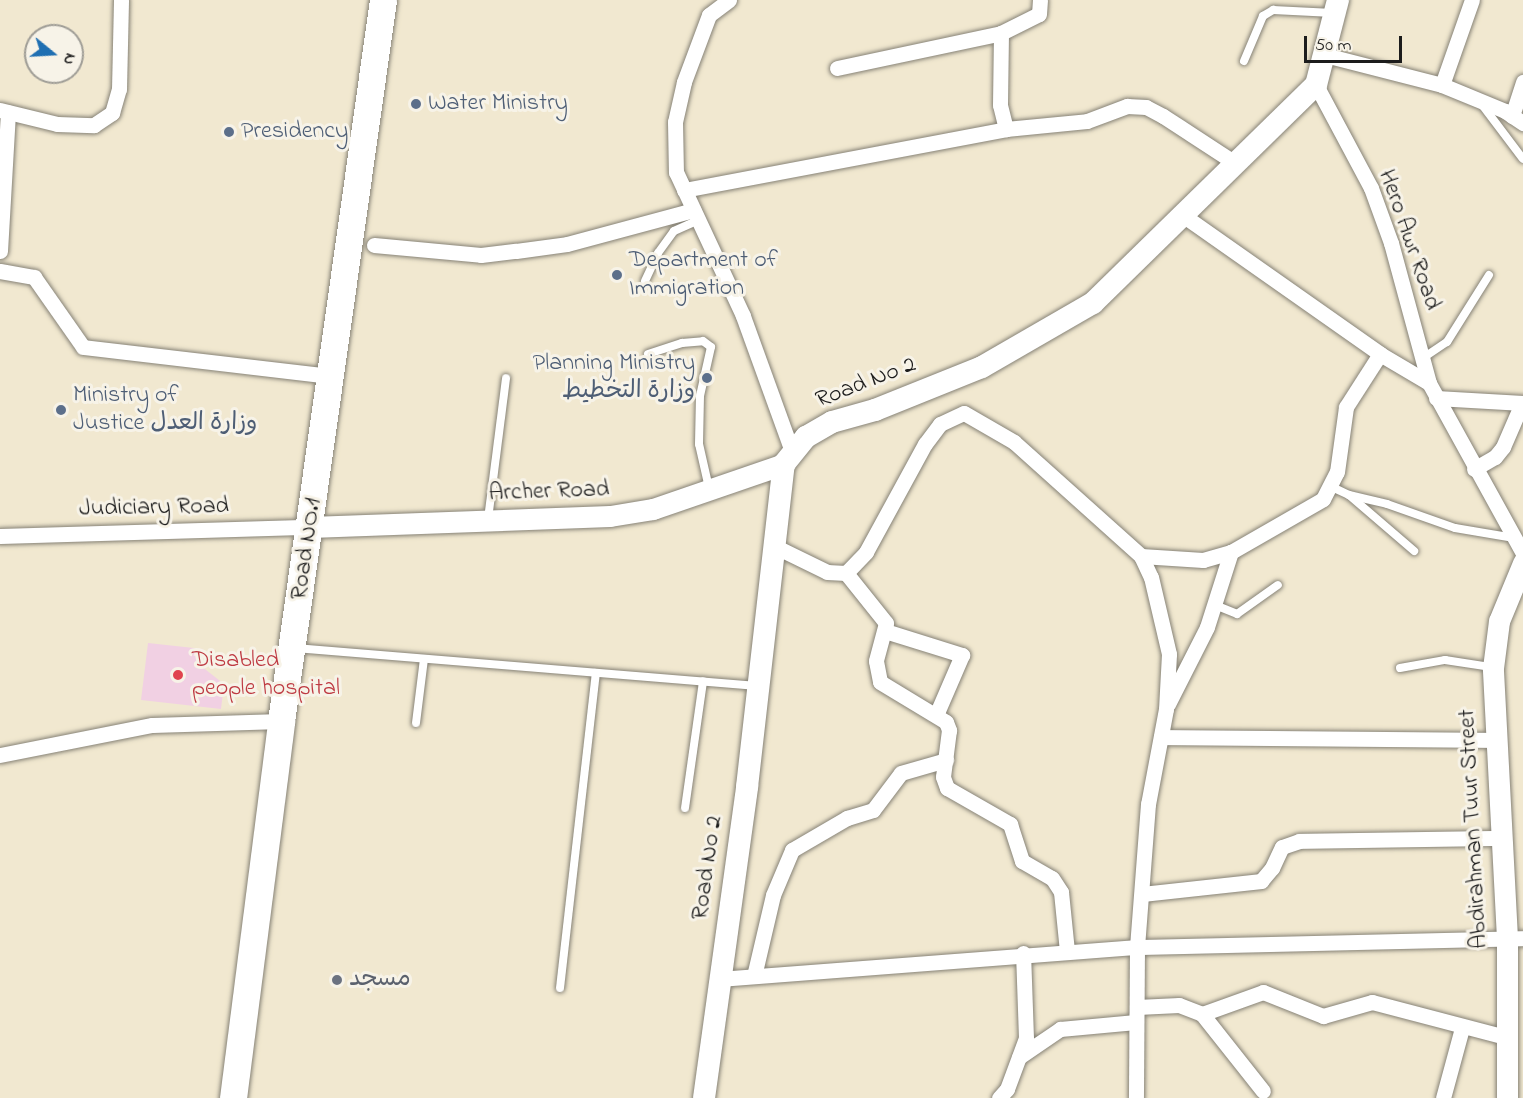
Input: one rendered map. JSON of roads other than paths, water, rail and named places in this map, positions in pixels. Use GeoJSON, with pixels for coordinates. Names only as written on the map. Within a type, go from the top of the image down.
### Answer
{"type":"FeatureCollection","features":[{"type":"Feature","properties":{"kind":"highway","name":"Road NO.1"},"geometry":{"type":"LineString","coordinates":[[232,1098],[281,721],[383,0]]}},
{"type":"Feature","properties":{"kind":"main road","name":"Road No 2"},"geometry":{"type":"LineString","coordinates":[[704,1098],[758,686],[772,545],[788,458],[832,422],[875,410],[982,367],[1093,303],[1316,85],[1336,7]]}},
{"type":"Feature","properties":{"kind":"street"},"geometry":{"type":"LineString","coordinates":[[0,251],[4,111],[57,124],[94,125],[112,113],[120,89],[121,0]]}},
{"type":"Feature","properties":{"kind":"street"},"geometry":{"type":"LineString","coordinates":[[729,0],[709,15],[684,82],[675,122],[674,157],[684,190],[747,326],[788,458]]}},
{"type":"Feature","properties":{"kind":"street"},"geometry":{"type":"LineString","coordinates":[[837,68],[1001,33],[1039,14],[1040,0]]}},
{"type":"Feature","properties":{"kind":"street"},"geometry":{"type":"LineString","coordinates":[[1442,85],[1472,0]]}},
{"type":"Feature","properties":{"kind":"street"},"geometry":{"type":"LineString","coordinates":[[1001,33],[1000,105],[1006,129]]}},
{"type":"Feature","properties":{"kind":"street"},"geometry":{"type":"LineString","coordinates":[[1325,55],[1442,85],[1518,120],[1523,82]]}},
{"type":"Feature","properties":{"kind":"street","name":"Hero Awr Road"},"geometry":{"type":"LineString","coordinates":[[1316,85],[1371,188],[1391,243],[1429,383],[1474,469],[1523,553]]}},
{"type":"Feature","properties":{"kind":"street"},"geometry":{"type":"LineString","coordinates":[[684,190],[1006,129],[1087,121],[1127,106],[1146,107],[1235,163]]}},
{"type":"Feature","properties":{"kind":"street"},"geometry":{"type":"LineString","coordinates":[[374,245],[481,255],[567,244],[696,215]]}},
{"type":"Feature","properties":{"kind":"street"},"geometry":{"type":"LineString","coordinates":[[1184,216],[1380,354],[1429,383]]}},
{"type":"Feature","properties":{"kind":"street"},"geometry":{"type":"LineString","coordinates":[[0,271],[34,277],[83,347],[331,376]]}},
{"type":"Feature","properties":{"kind":"street"},"geometry":{"type":"LineString","coordinates":[[1141,556],[1203,560],[1231,552],[1323,499],[1332,487],[1346,407],[1380,354]]}},
{"type":"Feature","properties":{"kind":"street"},"geometry":{"type":"LineString","coordinates":[[1436,398],[1522,403],[1503,447],[1495,457],[1474,469]]}},
{"type":"Feature","properties":{"kind":"street"},"geometry":{"type":"LineString","coordinates":[[846,573],[866,552],[925,444],[940,424],[964,413],[1014,442],[1141,556],[1152,578],[1169,654],[1166,709],[1148,804],[1137,947],[1136,1098]]}},
{"type":"Feature","properties":{"kind":"street","name":"Archer Road"},"geometry":{"type":"LineString","coordinates":[[310,527],[610,516],[653,509],[710,490],[788,458]]}},
{"type":"Feature","properties":{"kind":"street","name":"Judiciary Road"},"geometry":{"type":"LineString","coordinates":[[0,536],[310,527]]}},
{"type":"Feature","properties":{"kind":"street"},"geometry":{"type":"LineString","coordinates":[[772,545],[826,572],[846,573],[883,616],[885,631],[876,661],[880,682],[936,715],[949,730],[943,777],[952,794],[980,804],[1010,824],[1022,861],[1057,884],[1067,951]]}},
{"type":"Feature","properties":{"kind":"street"},"geometry":{"type":"LineString","coordinates":[[1166,709],[1215,605],[1231,552]]}},
{"type":"Feature","properties":{"kind":"street","name":"Abdirahman Tuur Street"},"geometry":{"type":"LineString","coordinates":[[1507,1098],[1515,938],[1501,838],[1493,668],[1499,621],[1523,563]]}},
{"type":"Feature","properties":{"kind":"street"},"geometry":{"type":"LineString","coordinates":[[885,631],[962,655],[936,715]]}},
{"type":"Feature","properties":{"kind":"street"},"geometry":{"type":"LineString","coordinates":[[0,755],[152,725],[281,721]]}},
{"type":"Feature","properties":{"kind":"street"},"geometry":{"type":"LineString","coordinates":[[1161,737],[1495,740]]}},
{"type":"Feature","properties":{"kind":"street"},"geometry":{"type":"LineString","coordinates":[[754,976],[773,895],[792,850],[847,818],[873,810],[901,773],[946,760]]}},
{"type":"Feature","properties":{"kind":"street"},"geometry":{"type":"LineString","coordinates":[[1142,894],[1261,881],[1272,868],[1281,847],[1299,841],[1501,838]]}},
{"type":"Feature","properties":{"kind":"street"},"geometry":{"type":"LineString","coordinates":[[720,979],[1137,947],[1515,938]]}},
{"type":"Feature","properties":{"kind":"street"},"geometry":{"type":"LineString","coordinates":[[999,1098],[1007,1089],[1026,1038],[1023,954]]}},
{"type":"Feature","properties":{"kind":"street"},"geometry":{"type":"LineString","coordinates":[[1202,1014],[1263,992],[1323,1016],[1372,1002],[1462,1028],[1511,1029]]}},
{"type":"Feature","properties":{"kind":"street"},"geometry":{"type":"LineString","coordinates":[[1019,1057],[1060,1029],[1179,1005],[1202,1014],[1263,1091]]}},
{"type":"Feature","properties":{"kind":"street"},"geometry":{"type":"LineString","coordinates":[[1443,1098],[1462,1028]]}},
{"type":"Feature","properties":{"kind":"lane"},"geometry":{"type":"LineString","coordinates":[[1244,61],[1263,16],[1273,10],[1336,7]]}},
{"type":"Feature","properties":{"kind":"lane"},"geometry":{"type":"LineString","coordinates":[[1479,101],[1523,159]]}},
{"type":"Feature","properties":{"kind":"lane"},"geometry":{"type":"LineString","coordinates":[[645,281],[658,253],[674,231],[696,215]]}},
{"type":"Feature","properties":{"kind":"lane"},"geometry":{"type":"LineString","coordinates":[[1423,358],[1447,342],[1489,275]]}},
{"type":"Feature","properties":{"kind":"lane"},"geometry":{"type":"LineString","coordinates":[[648,354],[682,343],[709,342],[711,346],[700,396],[699,444],[710,490]]}},
{"type":"Feature","properties":{"kind":"lane"},"geometry":{"type":"LineString","coordinates":[[488,520],[506,378]]}},
{"type":"Feature","properties":{"kind":"lane"},"geometry":{"type":"LineString","coordinates":[[1332,487],[1349,495],[1387,504],[1455,528],[1514,538]]}},
{"type":"Feature","properties":{"kind":"lane"},"geometry":{"type":"LineString","coordinates":[[1349,495],[1414,551]]}},
{"type":"Feature","properties":{"kind":"lane"},"geometry":{"type":"LineString","coordinates":[[1215,605],[1237,614],[1278,585]]}},
{"type":"Feature","properties":{"kind":"lane"},"geometry":{"type":"LineString","coordinates":[[292,648],[758,686]]}},
{"type":"Feature","properties":{"kind":"lane"},"geometry":{"type":"LineString","coordinates":[[416,723],[424,659]]}},
{"type":"Feature","properties":{"kind":"lane"},"geometry":{"type":"LineString","coordinates":[[1400,668],[1445,660],[1493,668]]}},
{"type":"Feature","properties":{"kind":"lane"},"geometry":{"type":"LineString","coordinates":[[560,988],[596,673]]}},
{"type":"Feature","properties":{"kind":"lane"},"geometry":{"type":"LineString","coordinates":[[685,808],[703,681]]}},
{"type":"Feature","properties":{"kind":"place","name":"Water Ministry"},"geometry":{"type":"Point","coordinates":[416,104]}},
{"type":"Feature","properties":{"kind":"place","name":"Presidency"},"geometry":{"type":"Point","coordinates":[229,132]}},
{"type":"Feature","properties":{"kind":"place","name":"Department of Immigration"},"geometry":{"type":"Point","coordinates":[617,275]}},
{"type":"Feature","properties":{"kind":"place","name":"Planning Ministry وزارة التخطيط"},"geometry":{"type":"Point","coordinates":[707,378]}},
{"type":"Feature","properties":{"kind":"place","name":"Ministry of Justice وزارة العدل"},"geometry":{"type":"Point","coordinates":[61,410]}},
{"type":"Feature","properties":{"kind":"place","name":"Disabled people hospital"},"geometry":{"type":"Point","coordinates":[178,675]}},
{"type":"Feature","properties":{"kind":"place","name":"مسجد"},"geometry":{"type":"Point","coordinates":[337,980]}}]}
